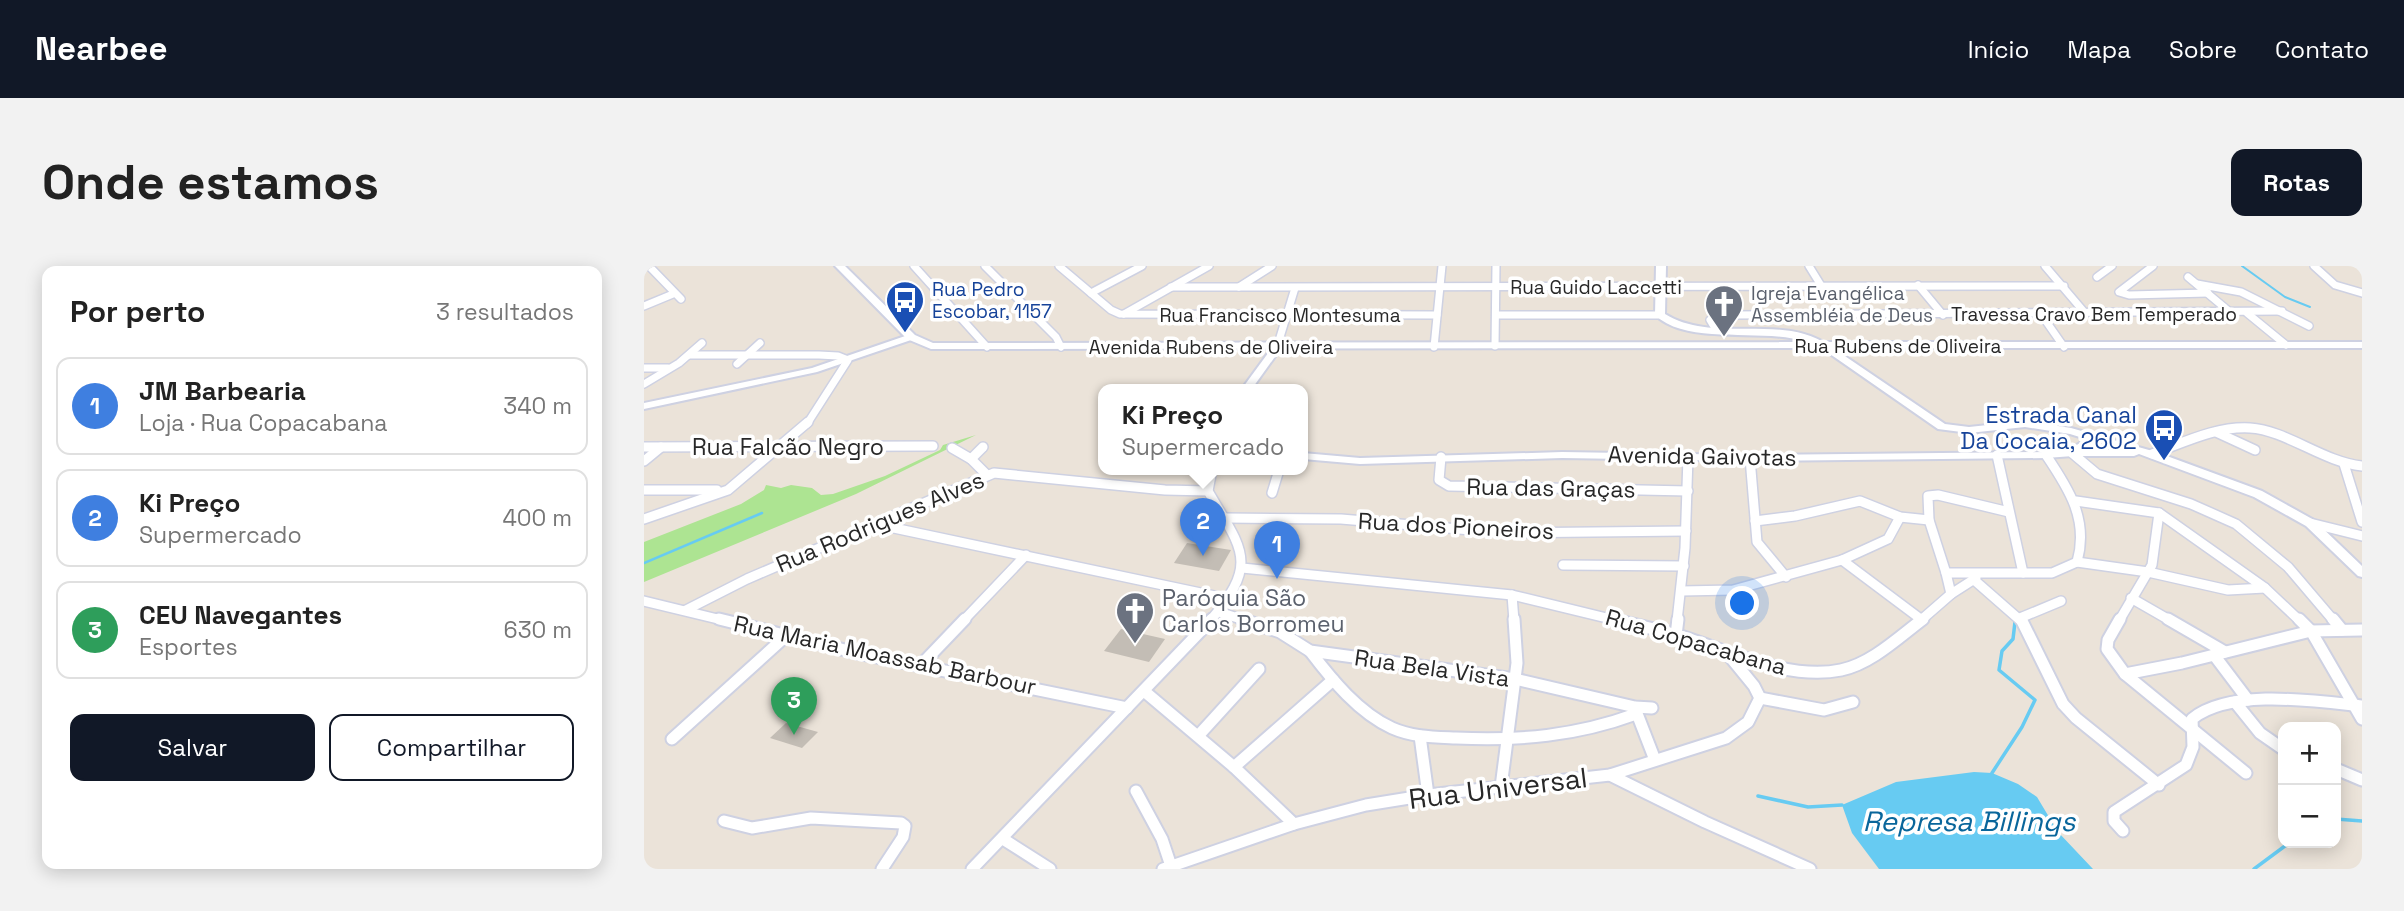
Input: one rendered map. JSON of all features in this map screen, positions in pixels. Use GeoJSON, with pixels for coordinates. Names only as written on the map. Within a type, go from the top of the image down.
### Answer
{"type":"FeatureCollection","features":[{"type":"Feature","properties":{"kind":"main road"},"geometry":{"type":"LineString","coordinates":[[840,266],[911,337]]}},
{"type":"Feature","properties":{"kind":"main road"},"geometry":{"type":"LineString","coordinates":[[1661,266],[1660,315],[1678,326],[1785,332],[1823,345]]}},
{"type":"Feature","properties":{"kind":"main road","name":"Avenida Rubens de Oliveira"},"geometry":{"type":"LineString","coordinates":[[911,337],[931,346],[1434,347]]}},
{"type":"Feature","properties":{"kind":"main road","name":"Rua Rubens de Oliveira"},"geometry":{"type":"LineString","coordinates":[[1434,347],[1823,345]]}},
{"type":"Feature","properties":{"kind":"street"},"geometry":{"type":"LineString","coordinates":[[649,266],[673,294],[681,299]]}},
{"type":"Feature","properties":{"kind":"street"},"geometry":{"type":"LineString","coordinates":[[914,266],[987,347]]}},
{"type":"Feature","properties":{"kind":"street"},"geometry":{"type":"LineString","coordinates":[[985,266],[1055,337],[1061,347]]}},
{"type":"Feature","properties":{"kind":"street"},"geometry":{"type":"LineString","coordinates":[[1059,266],[1111,310],[1124,314],[1209,266]]}},
{"type":"Feature","properties":{"kind":"street"},"geometry":{"type":"LineString","coordinates":[[1238,288],[1272,266]]}},
{"type":"Feature","properties":{"kind":"street"},"geometry":{"type":"LineString","coordinates":[[1434,347],[1442,266]]}},
{"type":"Feature","properties":{"kind":"street"},"geometry":{"type":"LineString","coordinates":[[1495,346],[1496,266]]}},
{"type":"Feature","properties":{"kind":"street"},"geometry":{"type":"LineString","coordinates":[[1809,266],[1822,287]]}},
{"type":"Feature","properties":{"kind":"street"},"geometry":{"type":"LineString","coordinates":[[2045,266],[2085,313]]}},
{"type":"Feature","properties":{"kind":"street"},"geometry":{"type":"LineString","coordinates":[[2096,278],[2112,266]]}},
{"type":"Feature","properties":{"kind":"street"},"geometry":{"type":"LineString","coordinates":[[2153,266],[2119,292],[2130,295],[2208,293]]}},
{"type":"Feature","properties":{"kind":"street"},"geometry":{"type":"LineString","coordinates":[[2314,266],[2323,277],[2340,288],[2362,293]]}},
{"type":"Feature","properties":{"kind":"street"},"geometry":{"type":"LineString","coordinates":[[1091,293],[1137,267]]}},
{"type":"Feature","properties":{"kind":"street"},"geometry":{"type":"LineString","coordinates":[[2188,276],[2231,313]]}},
{"type":"Feature","properties":{"kind":"street"},"geometry":{"type":"LineString","coordinates":[[2197,284],[2240,292],[2309,326]]}},
{"type":"Feature","properties":{"kind":"street"},"geometry":{"type":"LineString","coordinates":[[1918,285],[1943,315]]}},
{"type":"Feature","properties":{"kind":"street","name":"Rua Guido Laccetti"},"geometry":{"type":"LineString","coordinates":[[1171,287],[2064,286]]}},
{"type":"Feature","properties":{"kind":"street"},"geometry":{"type":"LineString","coordinates":[[1250,384],[1277,347],[1295,288]]}},
{"type":"Feature","properties":{"kind":"street"},"geometry":{"type":"LineString","coordinates":[[644,305],[673,294]]}},
{"type":"Feature","properties":{"kind":"street","name":"Travessa Cravo Bem Temperado"},"geometry":{"type":"LineString","coordinates":[[1716,330],[1710,320],[1730,315],[2281,311]]}},
{"type":"Feature","properties":{"kind":"street"},"geometry":{"type":"LineString","coordinates":[[2247,313],[2286,345]]}},
{"type":"Feature","properties":{"kind":"street","name":"Rua Francisco Montesuma"},"geometry":{"type":"LineString","coordinates":[[1124,314],[1437,315]]}},
{"type":"Feature","properties":{"kind":"street"},"geometry":{"type":"LineString","coordinates":[[2041,314],[2064,347]]}},
{"type":"Feature","properties":{"kind":"street"},"geometry":{"type":"LineString","coordinates":[[1496,315],[1660,315]]}},
{"type":"Feature","properties":{"kind":"street"},"geometry":{"type":"LineString","coordinates":[[644,406],[727,390],[848,360],[911,337]]}},
{"type":"Feature","properties":{"kind":"street"},"geometry":{"type":"LineString","coordinates":[[644,384],[671,368],[702,343]]}},
{"type":"Feature","properties":{"kind":"street"},"geometry":{"type":"LineString","coordinates":[[737,364],[760,343]]}},
{"type":"Feature","properties":{"kind":"street"},"geometry":{"type":"LineString","coordinates":[[1823,345],[1942,427],[1969,430],[2029,424],[2096,437],[2152,454],[2258,494],[2310,523],[2362,573]]}},
{"type":"Feature","properties":{"kind":"street","name":"Rua Rubens de Oliveira"},"geometry":{"type":"LineString","coordinates":[[1823,345],[2362,345]]}},
{"type":"Feature","properties":{"kind":"street"},"geometry":{"type":"LineString","coordinates":[[689,355],[819,355],[838,356],[848,360]]}},
{"type":"Feature","properties":{"kind":"street"},"geometry":{"type":"LineString","coordinates":[[644,519],[728,490],[805,426],[848,360]]}},
{"type":"Feature","properties":{"kind":"street"},"geometry":{"type":"LineString","coordinates":[[644,368],[671,368]]}},
{"type":"Feature","properties":{"kind":"street"},"geometry":{"type":"LineString","coordinates":[[2152,454],[2216,431],[2241,428],[2263,430],[2344,464],[2362,466]]}},
{"type":"Feature","properties":{"kind":"street"},"geometry":{"type":"LineString","coordinates":[[2216,431],[2255,450]]}},
{"type":"Feature","properties":{"kind":"street"},"geometry":{"type":"LineString","coordinates":[[2096,437],[2086,447],[2072,453],[2097,474],[2191,504],[2236,524],[2288,568],[2342,630]]}},
{"type":"Feature","properties":{"kind":"street","name":"Rua Falcão Negro"},"geometry":{"type":"LineString","coordinates":[[644,447],[933,446]]}},
{"type":"Feature","properties":{"kind":"street"},"geometry":{"type":"LineString","coordinates":[[644,461],[661,447]]}},
{"type":"Feature","properties":{"kind":"street"},"geometry":{"type":"LineString","coordinates":[[971,459],[983,447]]}},
{"type":"Feature","properties":{"kind":"street"},"geometry":{"type":"LineString","coordinates":[[952,448],[971,459],[986,474]]}},
{"type":"Feature","properties":{"kind":"street"},"geometry":{"type":"LineString","coordinates":[[2046,454],[2076,501],[2081,544],[2077,562]]}},
{"type":"Feature","properties":{"kind":"street","name":"Avenida Gaivotas"},"geometry":{"type":"LineString","coordinates":[[1308,456],[1360,461],[1562,455],[1750,458],[2152,454]]}},
{"type":"Feature","properties":{"kind":"street"},"geometry":{"type":"LineString","coordinates":[[1997,456],[2022,573]]}},
{"type":"Feature","properties":{"kind":"street","name":"Rua das Graças"},"geometry":{"type":"LineString","coordinates":[[1441,457],[1438,480],[1449,486],[1688,491]]}},
{"type":"Feature","properties":{"kind":"street"},"geometry":{"type":"LineString","coordinates":[[1676,635],[1684,566],[1688,457]]}},
{"type":"Feature","properties":{"kind":"street"},"geometry":{"type":"LineString","coordinates":[[1750,458],[1760,548],[1786,577]]}},
{"type":"Feature","properties":{"kind":"street"},"geometry":{"type":"LineString","coordinates":[[2344,464],[2362,522]]}},
{"type":"Feature","properties":{"kind":"street","name":"Rua Rodrigues Alves"},"geometry":{"type":"LineString","coordinates":[[686,610],[729,586],[986,474],[1003,473],[1166,490],[1208,491]]}},
{"type":"Feature","properties":{"kind":"street"},"geometry":{"type":"LineString","coordinates":[[972,869],[1229,599],[1242,568],[1241,548],[1208,491],[1211,475]]}},
{"type":"Feature","properties":{"kind":"street"},"geometry":{"type":"LineString","coordinates":[[1272,493],[1277,475]]}},
{"type":"Feature","properties":{"kind":"street"},"geometry":{"type":"LineString","coordinates":[[644,490],[728,490]]}},
{"type":"Feature","properties":{"kind":"street"},"geometry":{"type":"LineString","coordinates":[[1951,594],[1929,520],[1927,498],[1931,495],[2009,512]]}},
{"type":"Feature","properties":{"kind":"street"},"geometry":{"type":"LineString","coordinates":[[1755,521],[1795,516],[1855,501],[1863,501],[1900,517],[1929,520]]}},
{"type":"Feature","properties":{"kind":"street"},"geometry":{"type":"LineString","coordinates":[[2076,501],[2159,513],[2265,588],[2311,631],[2358,705],[2362,719]]}},
{"type":"Feature","properties":{"kind":"street"},"geometry":{"type":"LineString","coordinates":[[2159,513],[2155,552],[2148,572],[2106,644],[2110,657],[2125,674],[2246,773]]}},
{"type":"Feature","properties":{"kind":"street"},"geometry":{"type":"LineString","coordinates":[[1681,591],[1733,590],[1842,560],[1888,539],[1900,517]]}},
{"type":"Feature","properties":{"kind":"street","name":"Rua dos Pioneiros"},"geometry":{"type":"LineString","coordinates":[[1226,518],[1340,519],[1506,533],[1686,531]]}},
{"type":"Feature","properties":{"kind":"street"},"geometry":{"type":"LineString","coordinates":[[2310,523],[2362,536]]}},
{"type":"Feature","properties":{"kind":"street"},"geometry":{"type":"LineString","coordinates":[[875,524],[1229,599]]}},
{"type":"Feature","properties":{"kind":"street"},"geometry":{"type":"LineString","coordinates":[[921,665],[1026,555]]}},
{"type":"Feature","properties":{"kind":"street"},"geometry":{"type":"LineString","coordinates":[[1842,560],[1922,620]]}},
{"type":"Feature","properties":{"kind":"street"},"geometry":{"type":"LineString","coordinates":[[1946,573],[2052,573],[2077,562],[2148,572],[2216,588],[2265,588]]}},
{"type":"Feature","properties":{"kind":"street"},"geometry":{"type":"LineString","coordinates":[[1563,565],[1684,566]]}},
{"type":"Feature","properties":{"kind":"street","name":"Rua Copacabana"},"geometry":{"type":"LineString","coordinates":[[1242,568],[1512,595],[1676,635],[1793,670],[1833,672],[1852,667],[1874,655],[1922,620],[1951,594],[1985,572]]}},
{"type":"Feature","properties":{"kind":"street"},"geometry":{"type":"LineString","coordinates":[[1973,579],[2020,618],[2063,704],[2076,719],[2159,785]]}},
{"type":"Feature","properties":{"kind":"street"},"geometry":{"type":"LineString","coordinates":[[1501,787],[1517,663],[1512,595]]}},
{"type":"Feature","properties":{"kind":"street"},"geometry":{"type":"LineString","coordinates":[[2131,598],[2219,653],[2248,700]]}},
{"type":"Feature","properties":{"kind":"street","name":"Rua Maria Moassab Barbour"},"geometry":{"type":"LineString","coordinates":[[644,601],[857,653],[1127,708]]}},
{"type":"Feature","properties":{"kind":"street"},"geometry":{"type":"LineString","coordinates":[[2020,618],[2061,601]]}},
{"type":"Feature","properties":{"kind":"street","name":"Rua Bela Vista"},"geometry":{"type":"LineString","coordinates":[[1219,612],[1280,632],[1310,651],[1515,679],[1635,711],[1652,708]]}},
{"type":"Feature","properties":{"kind":"street"},"geometry":{"type":"LineString","coordinates":[[2125,674],[2311,631],[2362,630]]}},
{"type":"Feature","properties":{"kind":"street"},"geometry":{"type":"LineString","coordinates":[[672,739],[787,635]]}},
{"type":"Feature","properties":{"kind":"street"},"geometry":{"type":"LineString","coordinates":[[1310,651],[1333,680],[1385,725],[1420,736],[1507,741],[1571,735],[1607,726],[1635,711],[1655,760]]}},
{"type":"Feature","properties":{"kind":"street"},"geometry":{"type":"LineString","coordinates":[[1727,652],[1760,698],[1824,710],[1853,702]]}},
{"type":"Feature","properties":{"kind":"street"},"geometry":{"type":"LineString","coordinates":[[1198,737],[1259,669]]}},
{"type":"Feature","properties":{"kind":"street"},"geometry":{"type":"LineString","coordinates":[[1234,767],[1333,680]]}},
{"type":"Feature","properties":{"kind":"street"},"geometry":{"type":"LineString","coordinates":[[1144,691],[1234,767],[1294,824]]}},
{"type":"Feature","properties":{"kind":"street","name":"Rua Universal"},"geometry":{"type":"LineString","coordinates":[[1167,868],[1294,824],[1366,805],[1428,795],[1610,775],[1726,738],[1744,729],[1757,711],[1760,698]]}},
{"type":"Feature","properties":{"kind":"street"},"geometry":{"type":"LineString","coordinates":[[2123,831],[2114,821],[2114,812],[2159,785],[2189,759],[2193,747],[2190,726],[2192,719],[2199,712],[2248,700],[2358,705]]}},
{"type":"Feature","properties":{"kind":"street"},"geometry":{"type":"LineString","coordinates":[[2235,702],[2260,733],[2278,746]]}},
{"type":"Feature","properties":{"kind":"street"},"geometry":{"type":"LineString","coordinates":[[1420,736],[1428,795]]}},
{"type":"Feature","properties":{"kind":"street"},"geometry":{"type":"LineString","coordinates":[[2341,771],[2362,780]]}},
{"type":"Feature","properties":{"kind":"street"},"geometry":{"type":"LineString","coordinates":[[1610,775],[1732,835],[1810,869]]}},
{"type":"Feature","properties":{"kind":"street"},"geometry":{"type":"LineString","coordinates":[[1136,791],[1162,839],[1167,868]]}},
{"type":"Feature","properties":{"kind":"street"},"geometry":{"type":"LineString","coordinates":[[724,821],[752,828],[811,818],[901,823],[905,826],[902,837],[882,869]]}},
{"type":"Feature","properties":{"kind":"street"},"geometry":{"type":"LineString","coordinates":[[1003,839],[1050,869]]}},
{"type":"Feature","properties":{"kind":"green space"},"geometry":{"type":"Polygon","coordinates":[[[976,435],[856,494],[644,582],[644,542],[741,504],[764,490],[766,485],[781,488],[791,485],[812,488],[821,495],[833,494],[885,476],[940,450],[943,445],[976,435]]]}},
{"type":"Feature","properties":{"kind":"water","name":"Represa Billings"},"geometry":{"type":"Polygon","coordinates":[[[1974,772],[1992,773],[2018,784],[2037,797],[2058,832],[2093,869],[1879,869],[1852,833],[1842,805],[1896,782],[1974,772]]]}},
{"type":"Feature","properties":{"kind":"building"},"geometry":{"type":"Polygon","coordinates":[[[1187,543],[1231,550],[1219,571],[1174,563],[1187,543]]]}},
{"type":"Feature","properties":{"kind":"building","name":"Paróquia São Carlos Borromeu"},"geometry":{"type":"Polygon","coordinates":[[[1121,629],[1165,639],[1149,662],[1104,651],[1121,629]]]}},
{"type":"Feature","properties":{"kind":"building"},"geometry":{"type":"Polygon","coordinates":[[[786,723],[818,732],[802,748],[770,738],[786,723]]]}},
{"type":"Feature","properties":{"kind":"waterway"},"geometry":{"type":"LineString","coordinates":[[2242,266],[2285,297],[2310,307]]}},
{"type":"Feature","properties":{"kind":"waterway"},"geometry":{"type":"LineString","coordinates":[[644,563],[762,513]]}},
{"type":"Feature","properties":{"kind":"waterway"},"geometry":{"type":"LineString","coordinates":[[1992,773],[2022,727],[2035,700],[1999,670],[2002,651],[2013,639],[2015,622]]}},
{"type":"Feature","properties":{"kind":"waterway"},"geometry":{"type":"LineString","coordinates":[[1758,796],[1808,807],[1842,805]]}},
{"type":"Feature","properties":{"kind":"waterway"},"geometry":{"type":"LineString","coordinates":[[2341,819],[2362,821]]}},
{"type":"Feature","properties":{"kind":"waterway"},"geometry":{"type":"LineString","coordinates":[[2254,869],[2282,848]]}},
{"type":"Feature","properties":{"kind":"place","name":"Rua Pedro Escobar, 1157"},"geometry":{"type":"Point","coordinates":[905,334]}},
{"type":"Feature","properties":{"kind":"place","name":"Igreja Evangélica Assembléia de Deus"},"geometry":{"type":"Point","coordinates":[1724,338]}},
{"type":"Feature","properties":{"kind":"place","name":"Estrada Canal Da Cocaia, 2602"},"geometry":{"type":"Point","coordinates":[2164,462]}},
{"type":"Feature","properties":{"kind":"place","name":"Ki Preço"},"geometry":{"type":"Point","coordinates":[1203,556]}},
{"type":"Feature","properties":{"kind":"place","name":"JM Barbearia"},"geometry":{"type":"Point","coordinates":[1277,579]}},
{"type":"Feature","properties":{"kind":"place","name":"Paróquia São Carlos Borromeu"},"geometry":{"type":"Point","coordinates":[1135,645]}},
{"type":"Feature","properties":{"kind":"place","name":"CEU Navegantes"},"geometry":{"type":"Point","coordinates":[794,735]}}]}
